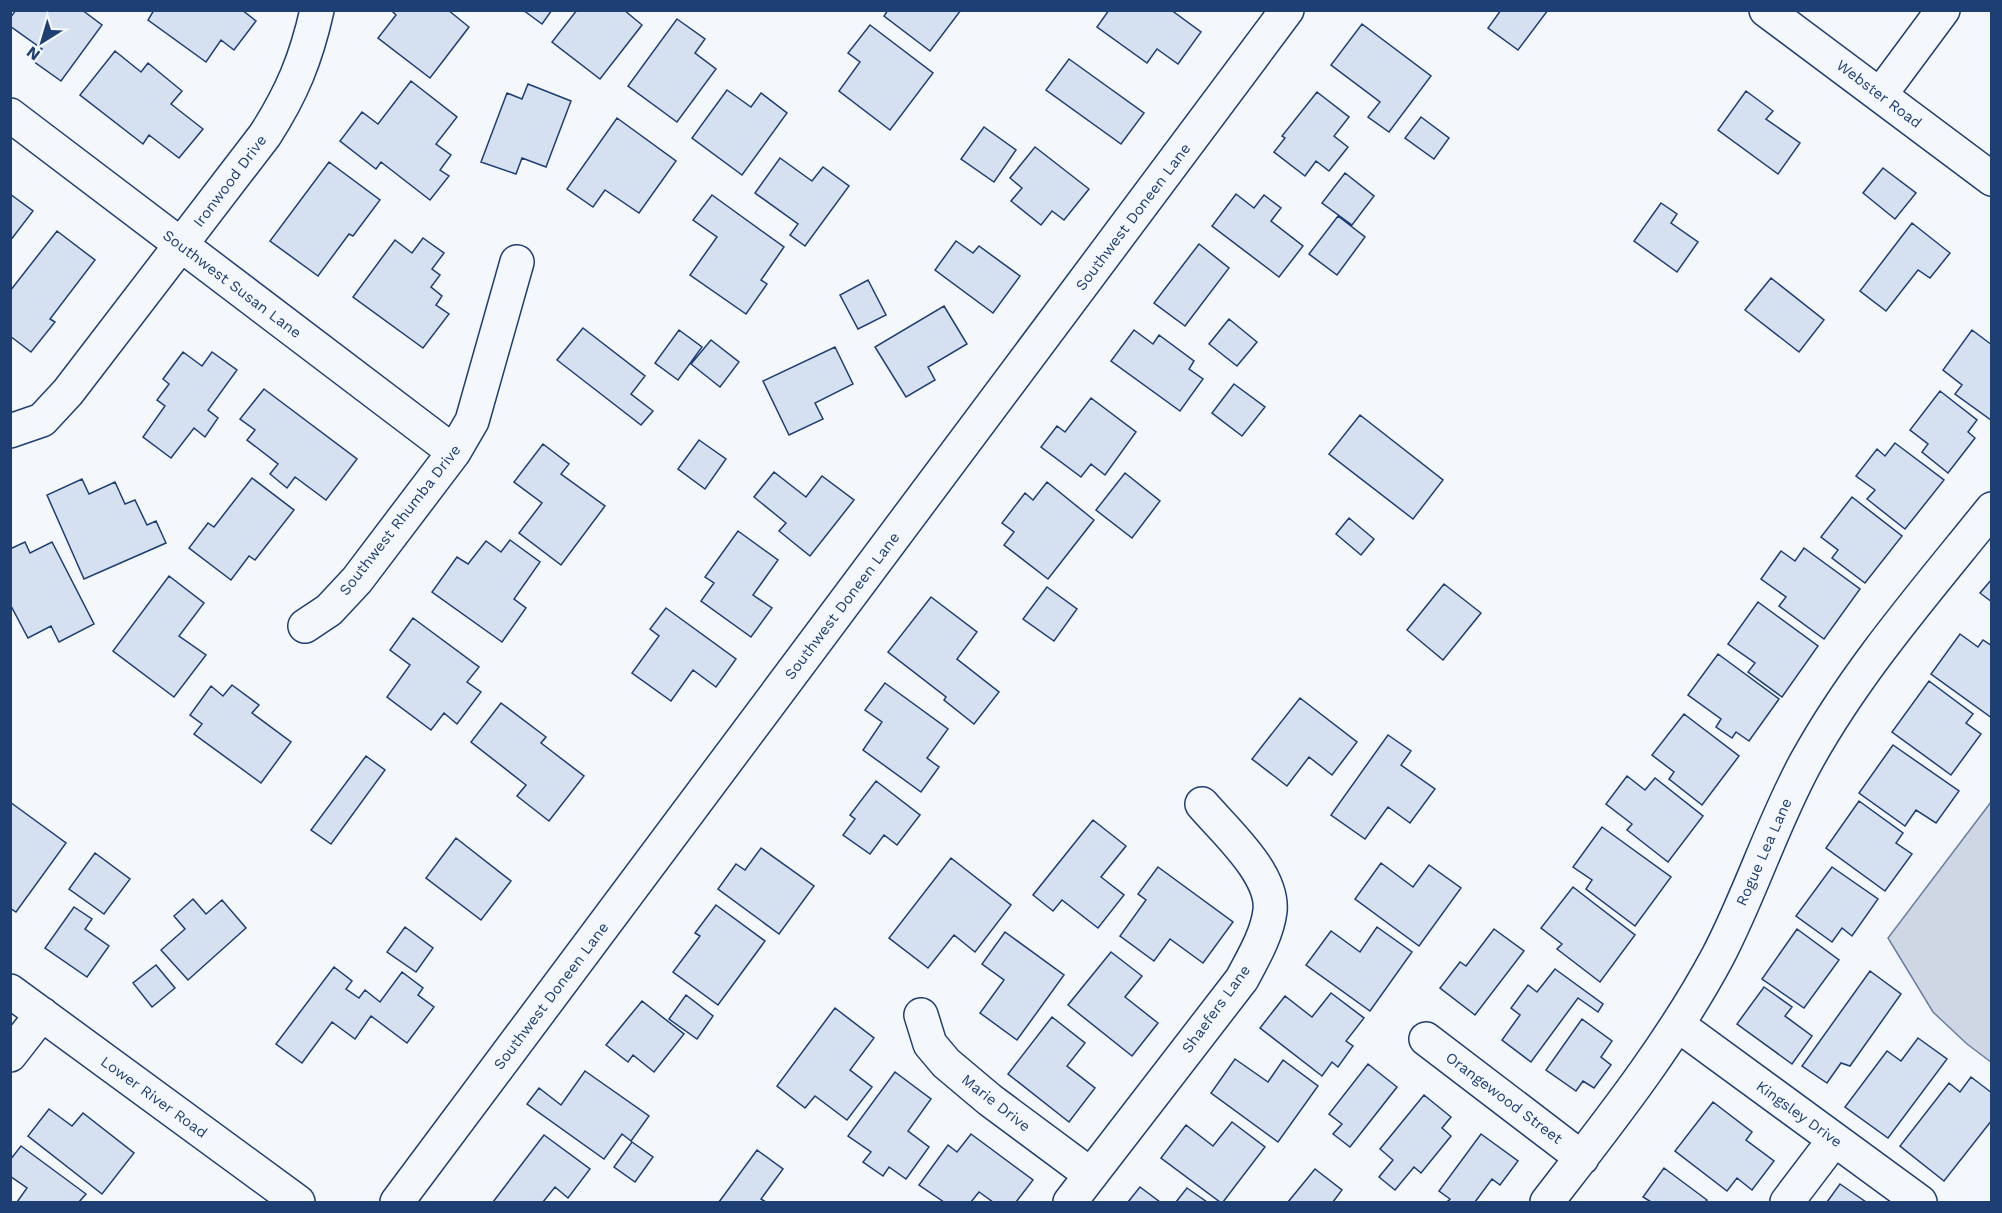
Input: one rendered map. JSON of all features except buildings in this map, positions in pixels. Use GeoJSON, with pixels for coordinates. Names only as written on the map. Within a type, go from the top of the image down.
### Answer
{"type":"FeatureCollection","features":[{"type":"Feature","properties":{"kind":"street","name":"Ironwood Drive"},"geometry":{"type":"LineString","coordinates":[[10,431],[42,420],[68,392],[264,135],[287,101],[304,63],[317,10]]}},
{"type":"Feature","properties":{"kind":"street","name":"Southwest Doneen Lane"},"geometry":{"type":"LineString","coordinates":[[397,1203],[1287,10]]}},
{"type":"Feature","properties":{"kind":"street","name":"Webster Road"},"geometry":{"type":"LineString","coordinates":[[1766,10],[1992,179]]}},
{"type":"Feature","properties":{"kind":"street"},"geometry":{"type":"LineString","coordinates":[[1880,95],[1943,10]]}},
{"type":"Feature","properties":{"kind":"street","name":"Southwest Susan Lane"},"geometry":{"type":"LineString","coordinates":[[10,115],[454,452]]}},
{"type":"Feature","properties":{"kind":"street","name":"Southwest Rhumba Drive"},"geometry":{"type":"LineString","coordinates":[[304,626],[329,610],[357,580],[454,452],[476,411],[517,262]]}},
{"type":"Feature","properties":{"kind":"street","name":"Rogue Lea Lane"},"geometry":{"type":"LineString","coordinates":[[1547,1203],[1678,1025],[1719,954],[1771,834],[1806,762],[1840,706],[1992,509]]}},
{"type":"Feature","properties":{"kind":"street","name":"Shaefers Lane"},"geometry":{"type":"LineString","coordinates":[[1070,1203],[1242,979],[1261,943],[1270,910],[1266,882],[1202,804]]}},
{"type":"Feature","properties":{"kind":"street","name":"Lower River Road"},"geometry":{"type":"LineString","coordinates":[[10,991],[298,1203]]}},
{"type":"Feature","properties":{"kind":"street"},"geometry":{"type":"LineString","coordinates":[[10,1054],[42,1014]]}},
{"type":"Feature","properties":{"kind":"street","name":"Marie Drive"},"geometry":{"type":"LineString","coordinates":[[921,1015],[930,1044],[946,1063],[990,1100],[1091,1175]]}},
{"type":"Feature","properties":{"kind":"street","name":"Kingsley Drive"},"geometry":{"type":"LineString","coordinates":[[1678,1025],[1920,1203]]}},
{"type":"Feature","properties":{"kind":"street","name":"Orangewood Street"},"geometry":{"type":"LineString","coordinates":[[1426,1039],[1581,1158]]}},
{"type":"Feature","properties":{"kind":"street"},"geometry":{"type":"LineString","coordinates":[[1787,1203],[1834,1140]]}},
{"type":"Feature","properties":{"kind":"shaded area"},"geometry":{"type":"Polygon","coordinates":[[[1991,802],[1991,1062],[1967,1044],[1933,1012],[1888,938],[1991,802]]]}}]}
